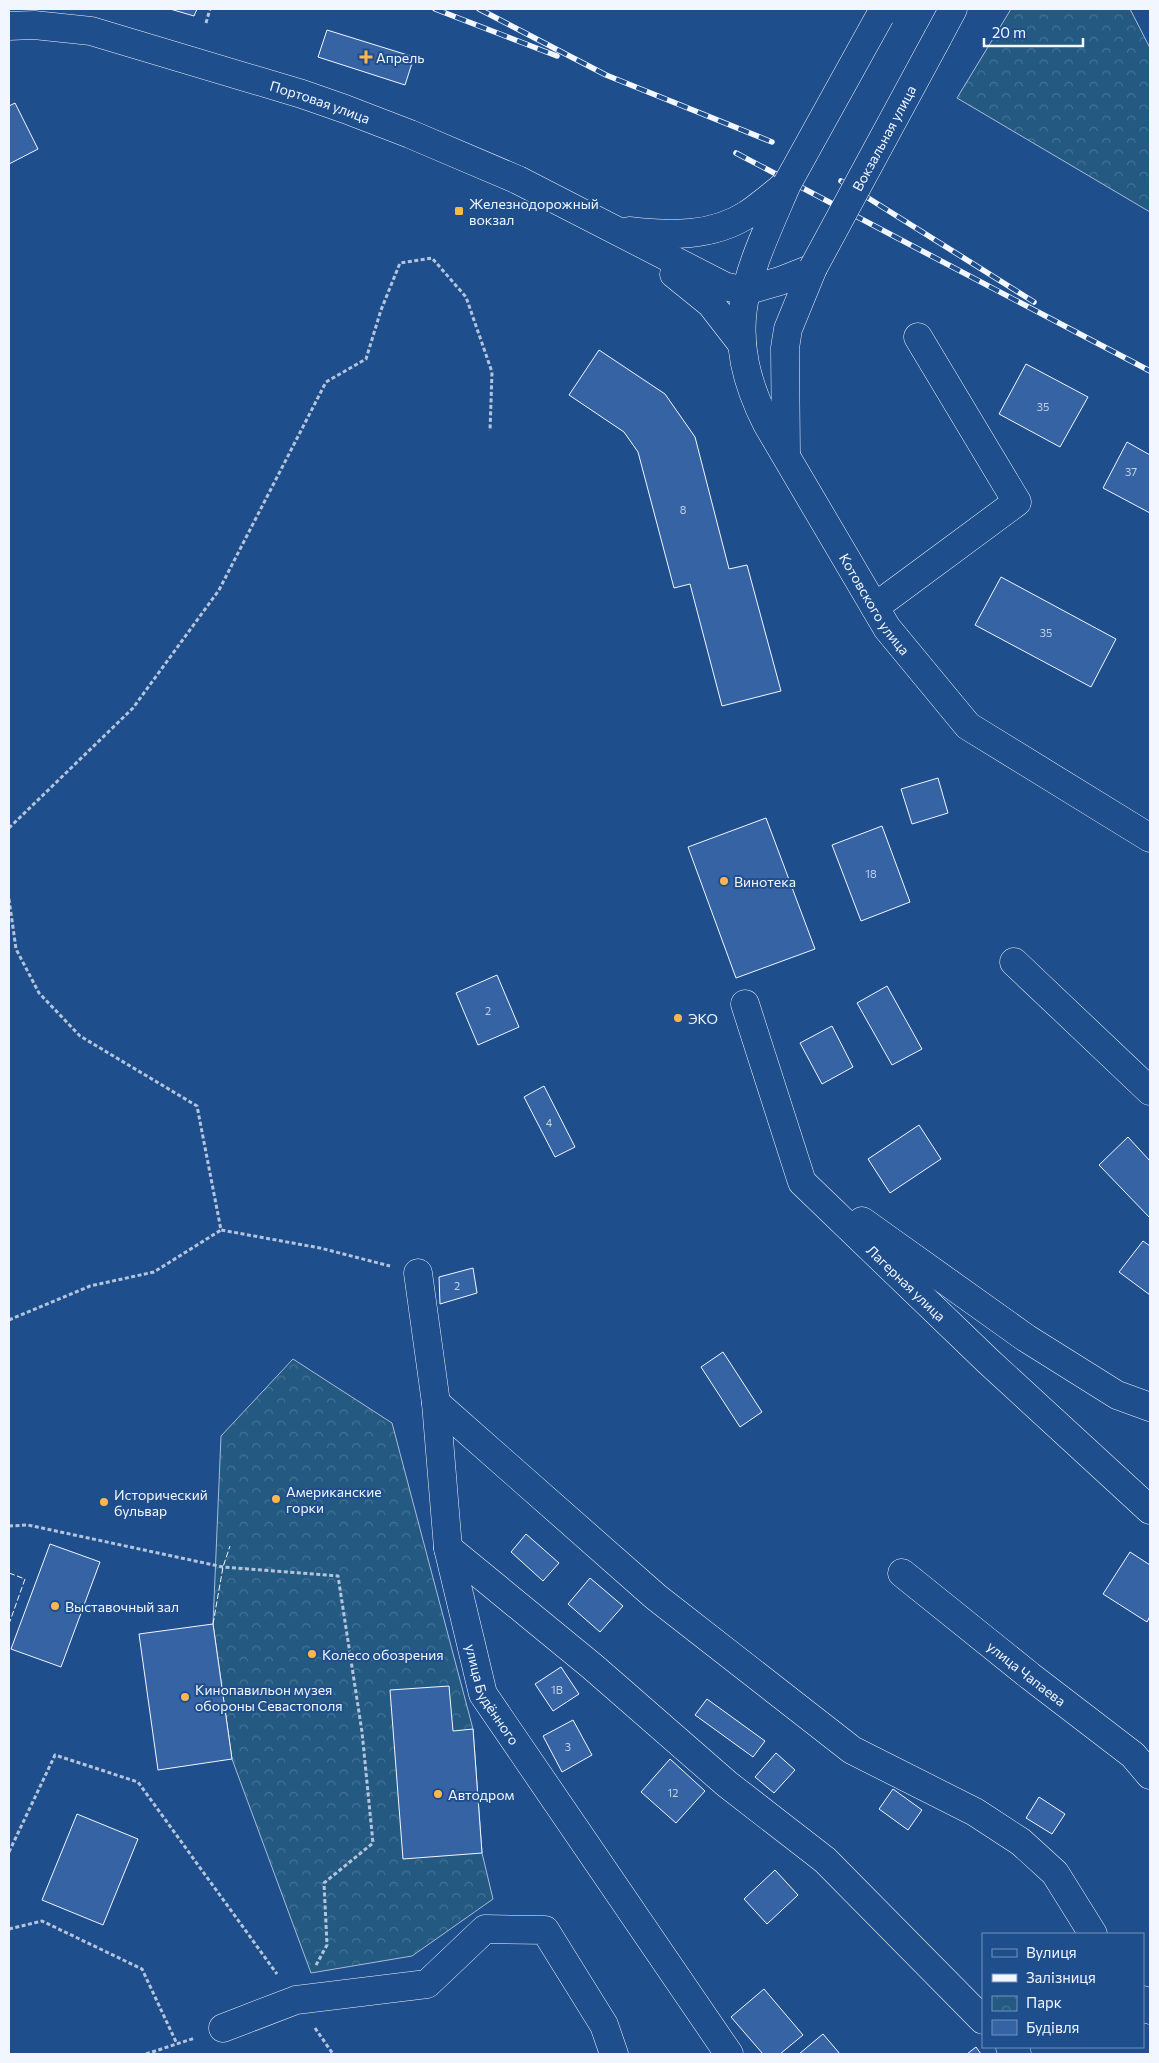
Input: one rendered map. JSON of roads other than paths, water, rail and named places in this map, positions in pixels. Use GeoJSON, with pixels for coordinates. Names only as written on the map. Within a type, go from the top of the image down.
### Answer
{"type":"FeatureCollection","features":[{"type":"Feature","properties":{"kind":"main road"},"geometry":{"type":"LineString","coordinates":[[615,229],[653,234],[680,234],[716,228],[748,214],[786,184],[883,9]]}},
{"type":"Feature","properties":{"kind":"main road","name":"Вокзальная улица"},"geometry":{"type":"LineString","coordinates":[[813,268],[953,9]]}},
{"type":"Feature","properties":{"kind":"main road","name":"Портовая улица"},"geometry":{"type":"LineString","coordinates":[[9,26],[34,24],[91,31],[302,94],[410,134],[475,161],[518,180],[615,229]]}},
{"type":"Feature","properties":{"kind":"main road","name":"Котовского улица"},"geometry":{"type":"LineString","coordinates":[[786,184],[752,265],[742,312],[742,344],[747,373],[756,401],[786,457],[887,628],[968,726],[1150,838]]}},
{"type":"Feature","properties":{"kind":"main road"},"geometry":{"type":"LineString","coordinates":[[615,229],[724,286],[745,291],[780,281],[813,268]]}},
{"type":"Feature","properties":{"kind":"main road"},"geometry":{"type":"LineString","coordinates":[[615,229],[692,287],[711,304],[742,344]]}},
{"type":"Feature","properties":{"kind":"main road"},"geometry":{"type":"LineString","coordinates":[[786,457],[785,348],[788,329],[813,268]]}},
{"type":"Feature","properties":{"kind":"main road"},"geometry":{"type":"LineString","coordinates":[[875,607],[1017,502],[918,337]]}},
{"type":"Feature","properties":{"kind":"main road"},"geometry":{"type":"LineString","coordinates":[[1014,962],[1150,1091]]}},
{"type":"Feature","properties":{"kind":"main road","name":"Лагерная улица"},"geometry":{"type":"LineString","coordinates":[[745,1004],[802,1182],[988,1362],[1150,1510]]}},
{"type":"Feature","properties":{"kind":"main road"},"geometry":{"type":"LineString","coordinates":[[802,1182],[826,1195],[1026,1338],[1117,1395],[1150,1406]]}},
{"type":"Feature","properties":{"kind":"main road","name":"улица Будённого"},"geometry":{"type":"LineString","coordinates":[[418,1273],[436,1403],[448,1548],[483,1694],[729,2054]]}},
{"type":"Feature","properties":{"kind":"main road"},"geometry":{"type":"LineString","coordinates":[[436,1403],[656,1597],[852,1750],[975,1812],[1020,1842],[1055,1873],[1083,1921],[1092,1933]]}},
{"type":"Feature","properties":{"kind":"main road"},"geometry":{"type":"LineString","coordinates":[[448,1548],[593,1667],[727,1784],[825,1860],[982,2019]]}},
{"type":"Feature","properties":{"kind":"main road","name":"улица Чапаева"},"geometry":{"type":"LineString","coordinates":[[902,1573],[1030,1676],[1133,1755],[1150,1775]]}},
{"type":"Feature","properties":{"kind":"main road"},"geometry":{"type":"LineString","coordinates":[[223,2028],[296,2000],[427,1984],[485,1929],[545,1930],[604,2025],[614,2054]]}},
{"type":"Feature","properties":{"kind":"railway"},"geometry":{"type":"LineString","coordinates":[[435,9],[557,56]]}},
{"type":"Feature","properties":{"kind":"railway"},"geometry":{"type":"LineString","coordinates":[[479,9],[606,75],[772,142]]}},
{"type":"Feature","properties":{"kind":"railway"},"geometry":{"type":"LineString","coordinates":[[736,153],[1150,371]]}},
{"type":"Feature","properties":{"kind":"railway"},"geometry":{"type":"LineString","coordinates":[[841,181],[1034,302]]}},
{"type":"Feature","properties":{"kind":"place","name":"Апрель"},"geometry":{"type":"Point","coordinates":[366,57]}},
{"type":"Feature","properties":{"kind":"place","name":"Железнодорожный вокзал"},"geometry":{"type":"Point","coordinates":[459,211]}},
{"type":"Feature","properties":{"kind":"place","name":"Винотека"},"geometry":{"type":"Point","coordinates":[724,881]}},
{"type":"Feature","properties":{"kind":"place","name":"ЭКО"},"geometry":{"type":"Point","coordinates":[678,1018]}},
{"type":"Feature","properties":{"kind":"place","name":"Американские горки"},"geometry":{"type":"Point","coordinates":[276,1499]}},
{"type":"Feature","properties":{"kind":"place","name":"Исторический бульвар"},"geometry":{"type":"Point","coordinates":[104,1502]}},
{"type":"Feature","properties":{"kind":"place","name":"Выставочный зал"},"geometry":{"type":"Point","coordinates":[55,1606]}},
{"type":"Feature","properties":{"kind":"place","name":"Колесо обозрения"},"geometry":{"type":"Point","coordinates":[312,1654]}},
{"type":"Feature","properties":{"kind":"place","name":"Кинопавильон музея обороны Севастополя"},"geometry":{"type":"Point","coordinates":[185,1697]}},
{"type":"Feature","properties":{"kind":"place","name":"Автодром"},"geometry":{"type":"Point","coordinates":[438,1794]}}]}
